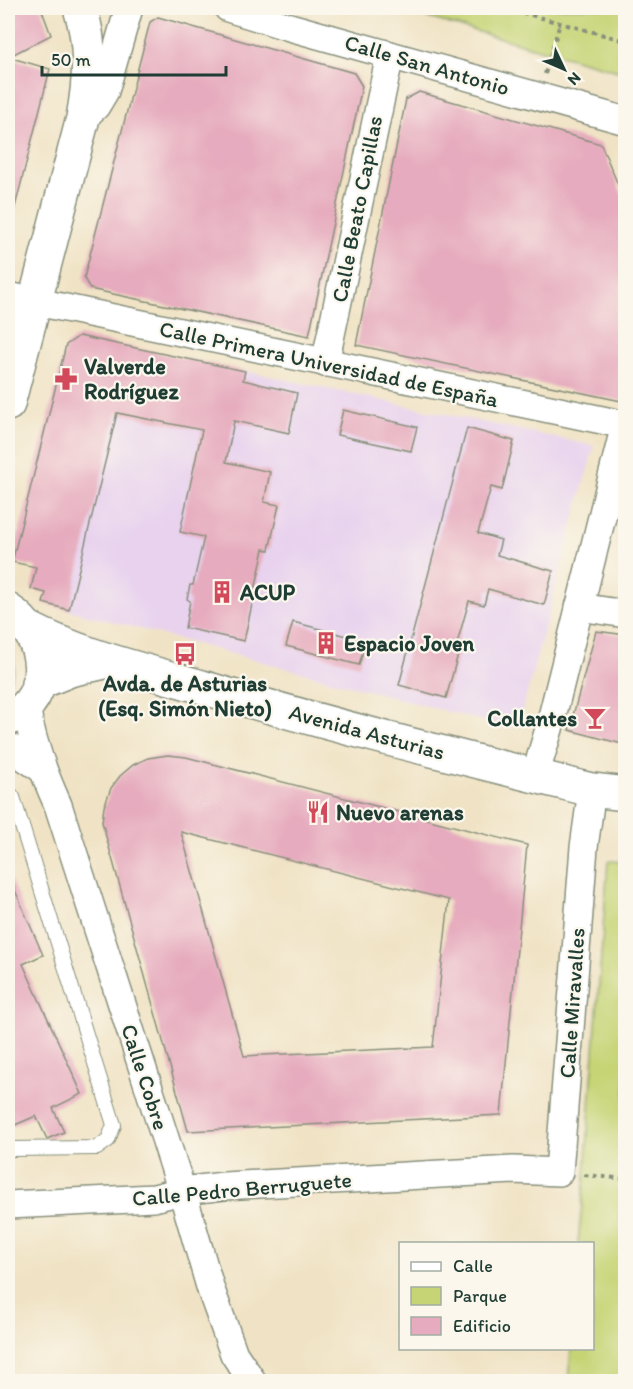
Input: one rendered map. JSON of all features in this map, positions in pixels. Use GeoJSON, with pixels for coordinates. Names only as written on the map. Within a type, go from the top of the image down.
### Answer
{"type":"FeatureCollection","features":[{"type":"Feature","properties":{"kind":"main road"},"geometry":{"type":"LineString","coordinates":[[8,404],[20,299],[83,117],[89,87],[89,14]]}},
{"type":"Feature","properties":{"kind":"main road"},"geometry":{"type":"LineString","coordinates":[[18,619],[36,640],[40,654],[41,669],[24,702]]}},
{"type":"Feature","properties":{"kind":"main road","name":"Avenida Asturias"},"geometry":{"type":"LineString","coordinates":[[18,619],[50,639],[110,661],[234,697],[535,776],[592,790],[626,794]]}},
{"type":"Feature","properties":{"kind":"main road"},"geometry":{"type":"LineString","coordinates":[[24,702],[70,670],[110,661]]}},
{"type":"Feature","properties":{"kind":"street"},"geometry":{"type":"LineString","coordinates":[[83,117],[96,106],[105,91],[129,8]]}},
{"type":"Feature","properties":{"kind":"street","name":"Calle San Antonio"},"geometry":{"type":"LineString","coordinates":[[228,8],[538,96],[623,127]]}},
{"type":"Feature","properties":{"kind":"street","name":"Calle Beato Capillas"},"geometry":{"type":"LineString","coordinates":[[325,363],[390,55]]}},
{"type":"Feature","properties":{"kind":"street","name":"Calle Primera Universidad de España"},"geometry":{"type":"LineString","coordinates":[[20,299],[625,425]]}},
{"type":"Feature","properties":{"kind":"street"},"geometry":{"type":"LineString","coordinates":[[535,776],[625,425]]}},
{"type":"Feature","properties":{"kind":"street"},"geometry":{"type":"LineString","coordinates":[[579,607],[626,614]]}},
{"type":"Feature","properties":{"kind":"street","name":"Calle Cobre"},"geometry":{"type":"LineString","coordinates":[[24,702],[42,769],[58,805],[182,1191],[211,1290],[234,1354],[253,1382]]}},
{"type":"Feature","properties":{"kind":"street"},"geometry":{"type":"LineString","coordinates":[[8,746],[42,769]]}},
{"type":"Feature","properties":{"kind":"street","name":"Calle Miravalles"},"geometry":{"type":"LineString","coordinates":[[559,1172],[584,847],[592,790]]}},
{"type":"Feature","properties":{"kind":"street","name":"Calle Pedro Berruguete"},"geometry":{"type":"LineString","coordinates":[[8,1205],[154,1198],[182,1191],[224,1186],[513,1170],[559,1172]]}},
{"type":"Feature","properties":{"kind":"lane"},"geometry":{"type":"LineString","coordinates":[[8,791],[13,797],[114,1125],[108,1140],[97,1148],[8,1149]]}},
{"type":"Feature","properties":{"kind":"path"},"geometry":{"type":"LineString","coordinates":[[505,8],[626,41]]}},
{"type":"Feature","properties":{"kind":"path"},"geometry":{"type":"LineString","coordinates":[[538,96],[560,23]]}},
{"type":"Feature","properties":{"kind":"path"},"geometry":{"type":"LineString","coordinates":[[559,1172],[626,1179]]}},
{"type":"Feature","properties":{"kind":"shaded area"},"geometry":{"type":"Polygon","coordinates":[[[245,371],[594,446],[521,715],[509,728],[69,610],[117,413],[231,436],[245,371]]]}},
{"type":"Feature","properties":{"kind":"green space"},"geometry":{"type":"Polygon","coordinates":[[[393,8],[625,8],[625,73],[393,8]]]}},
{"type":"Feature","properties":{"kind":"green space"},"geometry":{"type":"Polygon","coordinates":[[[8,644],[13,654],[14,664],[8,685],[8,644]]]}},
{"type":"Feature","properties":{"kind":"green space"},"geometry":{"type":"Polygon","coordinates":[[[608,861],[626,862],[625,1381],[568,1381],[571,1350],[594,1350],[594,1242],[578,1242],[608,861]]]}},
{"type":"Feature","properties":{"kind":"building"},"geometry":{"type":"Polygon","coordinates":[[[8,8],[41,8],[51,35],[8,57],[8,8]]]}},
{"type":"Feature","properties":{"kind":"building"},"geometry":{"type":"Polygon","coordinates":[[[158,17],[354,73],[362,86],[309,336],[90,289],[84,278],[150,22],[158,17]]]}},
{"type":"Feature","properties":{"kind":"building"},"geometry":{"type":"Polygon","coordinates":[[[8,57],[50,69],[14,211],[8,210],[8,57]]]}},
{"type":"Feature","properties":{"kind":"building"},"geometry":{"type":"Polygon","coordinates":[[[419,92],[601,144],[626,204],[626,402],[356,345],[406,99],[419,92]]]}},
{"type":"Feature","properties":{"kind":"building"},"geometry":{"type":"Polygon","coordinates":[[[79,336],[245,371],[243,380],[297,393],[289,433],[234,421],[226,462],[270,472],[264,502],[279,505],[269,550],[264,549],[244,641],[185,628],[190,601],[187,599],[190,585],[193,585],[204,537],[180,532],[202,430],[117,413],[69,610],[43,603],[46,593],[31,589],[36,567],[12,562],[66,345],[79,336]]]}},
{"type":"Feature","properties":{"kind":"building"},"geometry":{"type":"Polygon","coordinates":[[[343,410],[417,427],[411,451],[337,435],[343,410]]]}},
{"type":"Feature","properties":{"kind":"building"},"geometry":{"type":"Polygon","coordinates":[[[467,428],[514,441],[502,490],[491,487],[478,533],[501,540],[497,555],[553,571],[544,605],[488,589],[484,605],[469,601],[456,647],[460,647],[446,698],[399,685],[467,428]]]}},
{"type":"Feature","properties":{"kind":"building","name":"Espacio Joven"},"geometry":{"type":"Polygon","coordinates":[[[293,622],[366,641],[359,665],[286,646],[293,622]]]}},
{"type":"Feature","properties":{"kind":"building"},"geometry":{"type":"Polygon","coordinates":[[[596,631],[626,635],[626,745],[569,730],[596,631]]]}},
{"type":"Feature","properties":{"kind":"building"},"geometry":{"type":"Polygon","coordinates":[[[168,755],[186,757],[527,845],[501,1115],[188,1131],[102,822],[104,807],[111,788],[133,765],[148,758],[168,755]],[[181,832],[244,1056],[433,1047],[449,900],[181,832]]]}},
{"type":"Feature","properties":{"kind":"building"},"geometry":{"type":"Polygon","coordinates":[[[8,874],[43,955],[23,964],[82,1094],[53,1108],[64,1132],[47,1139],[36,1116],[8,1128],[8,874]]]}},
{"type":"Feature","properties":{"kind":"place","name":"Valverde Rodríguez"},"geometry":{"type":"Point","coordinates":[66,379]}},
{"type":"Feature","properties":{"kind":"place","name":"ACUP"},"geometry":{"type":"Point","coordinates":[222,592]}},
{"type":"Feature","properties":{"kind":"place","name":"Espacio Joven"},"geometry":{"type":"Point","coordinates":[326,643]}},
{"type":"Feature","properties":{"kind":"place","name":"Avda. de Asturias (Esq. Simón Nieto)"},"geometry":{"type":"Point","coordinates":[185,654]}},
{"type":"Feature","properties":{"kind":"place","name":"Collantes"},"geometry":{"type":"Point","coordinates":[595,718]}},
{"type":"Feature","properties":{"kind":"place","name":"Nuevo arenas"},"geometry":{"type":"Point","coordinates":[318,812]}}]}
